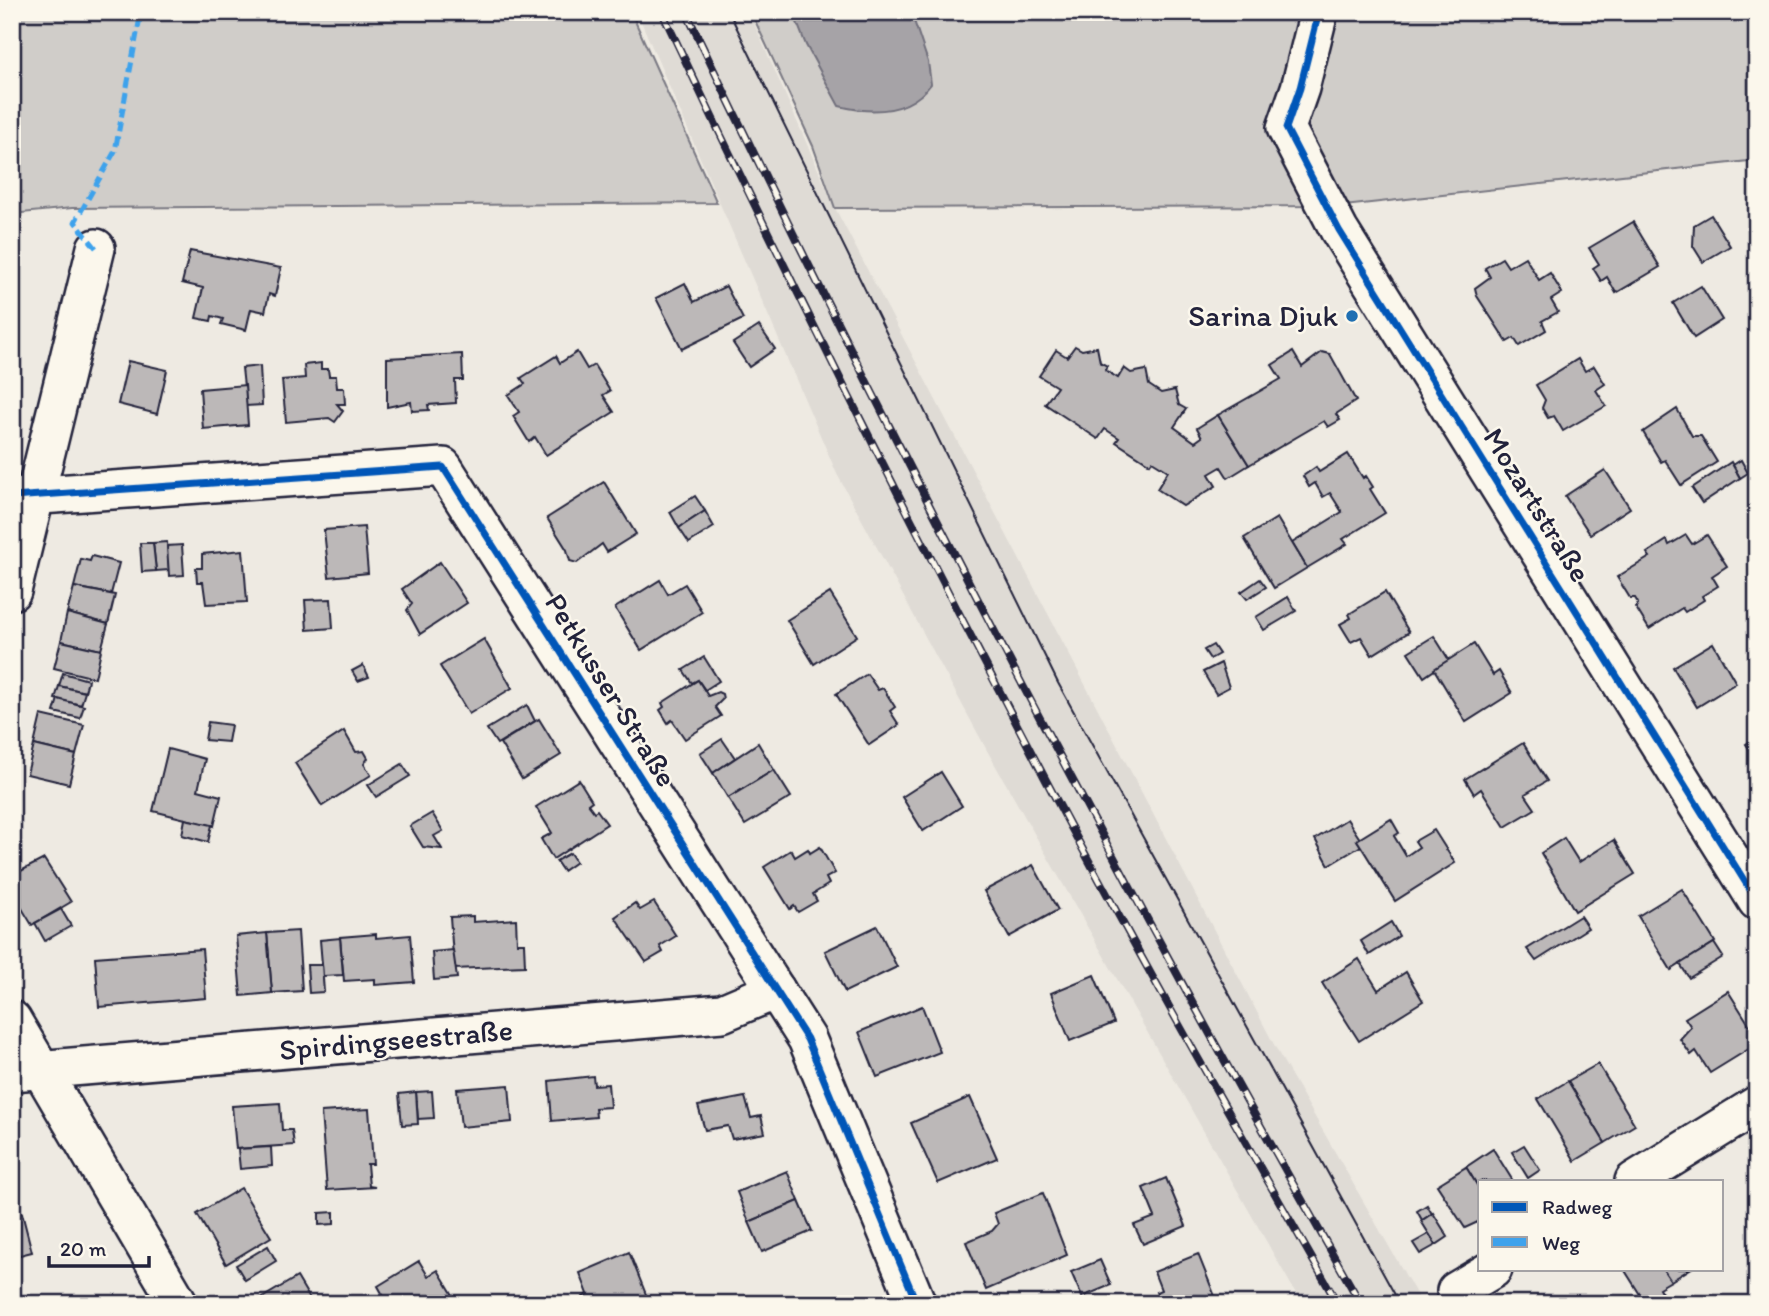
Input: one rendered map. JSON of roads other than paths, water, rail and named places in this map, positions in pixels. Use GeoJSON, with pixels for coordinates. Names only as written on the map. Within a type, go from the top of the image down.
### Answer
{"type":"FeatureCollection","features":[{"type":"Feature","properties":{"kind":"street","name":"Mozartstraße"},"geometry":{"type":"LineString","coordinates":[[1319,12],[1300,88],[1286,128],[1339,230],[1757,901]]}},
{"type":"Feature","properties":{"kind":"street"},"geometry":{"type":"LineString","coordinates":[[12,591],[24,496],[96,248]]}},
{"type":"Feature","properties":{"kind":"street","name":"Petkusser Straße"},"geometry":{"type":"LineString","coordinates":[[24,496],[443,467],[807,1040],[917,1304]]}},
{"type":"Feature","properties":{"kind":"street","name":"Spirdingseestraße"},"geometry":{"type":"LineString","coordinates":[[27,1071],[722,1013],[776,990]]}},
{"type":"Feature","properties":{"kind":"street"},"geometry":{"type":"LineString","coordinates":[[12,1020],[27,1071],[179,1304]]}},
{"type":"Feature","properties":{"kind":"street"},"geometry":{"type":"LineString","coordinates":[[1636,1180],[1757,1105]]}},
{"type":"Feature","properties":{"kind":"street"},"geometry":{"type":"LineString","coordinates":[[1456,1291],[1491,1270]]}},
{"type":"Feature","properties":{"kind":"tram line"},"geometry":{"type":"LineString","coordinates":[[729,12],[1058,683],[1400,1304]]}},
{"type":"Feature","properties":{"kind":"railway"},"geometry":{"type":"LineString","coordinates":[[662,12],[840,378],[1062,811],[1139,953],[1338,1304]]}},
{"type":"Feature","properties":{"kind":"railway"},"geometry":{"type":"LineString","coordinates":[[686,12],[846,340],[1012,664],[1183,985],[1361,1304]]}},
{"type":"Feature","properties":{"kind":"place","name":"Sarina Djuk"},"geometry":{"type":"Point","coordinates":[1352,316]}}]}
